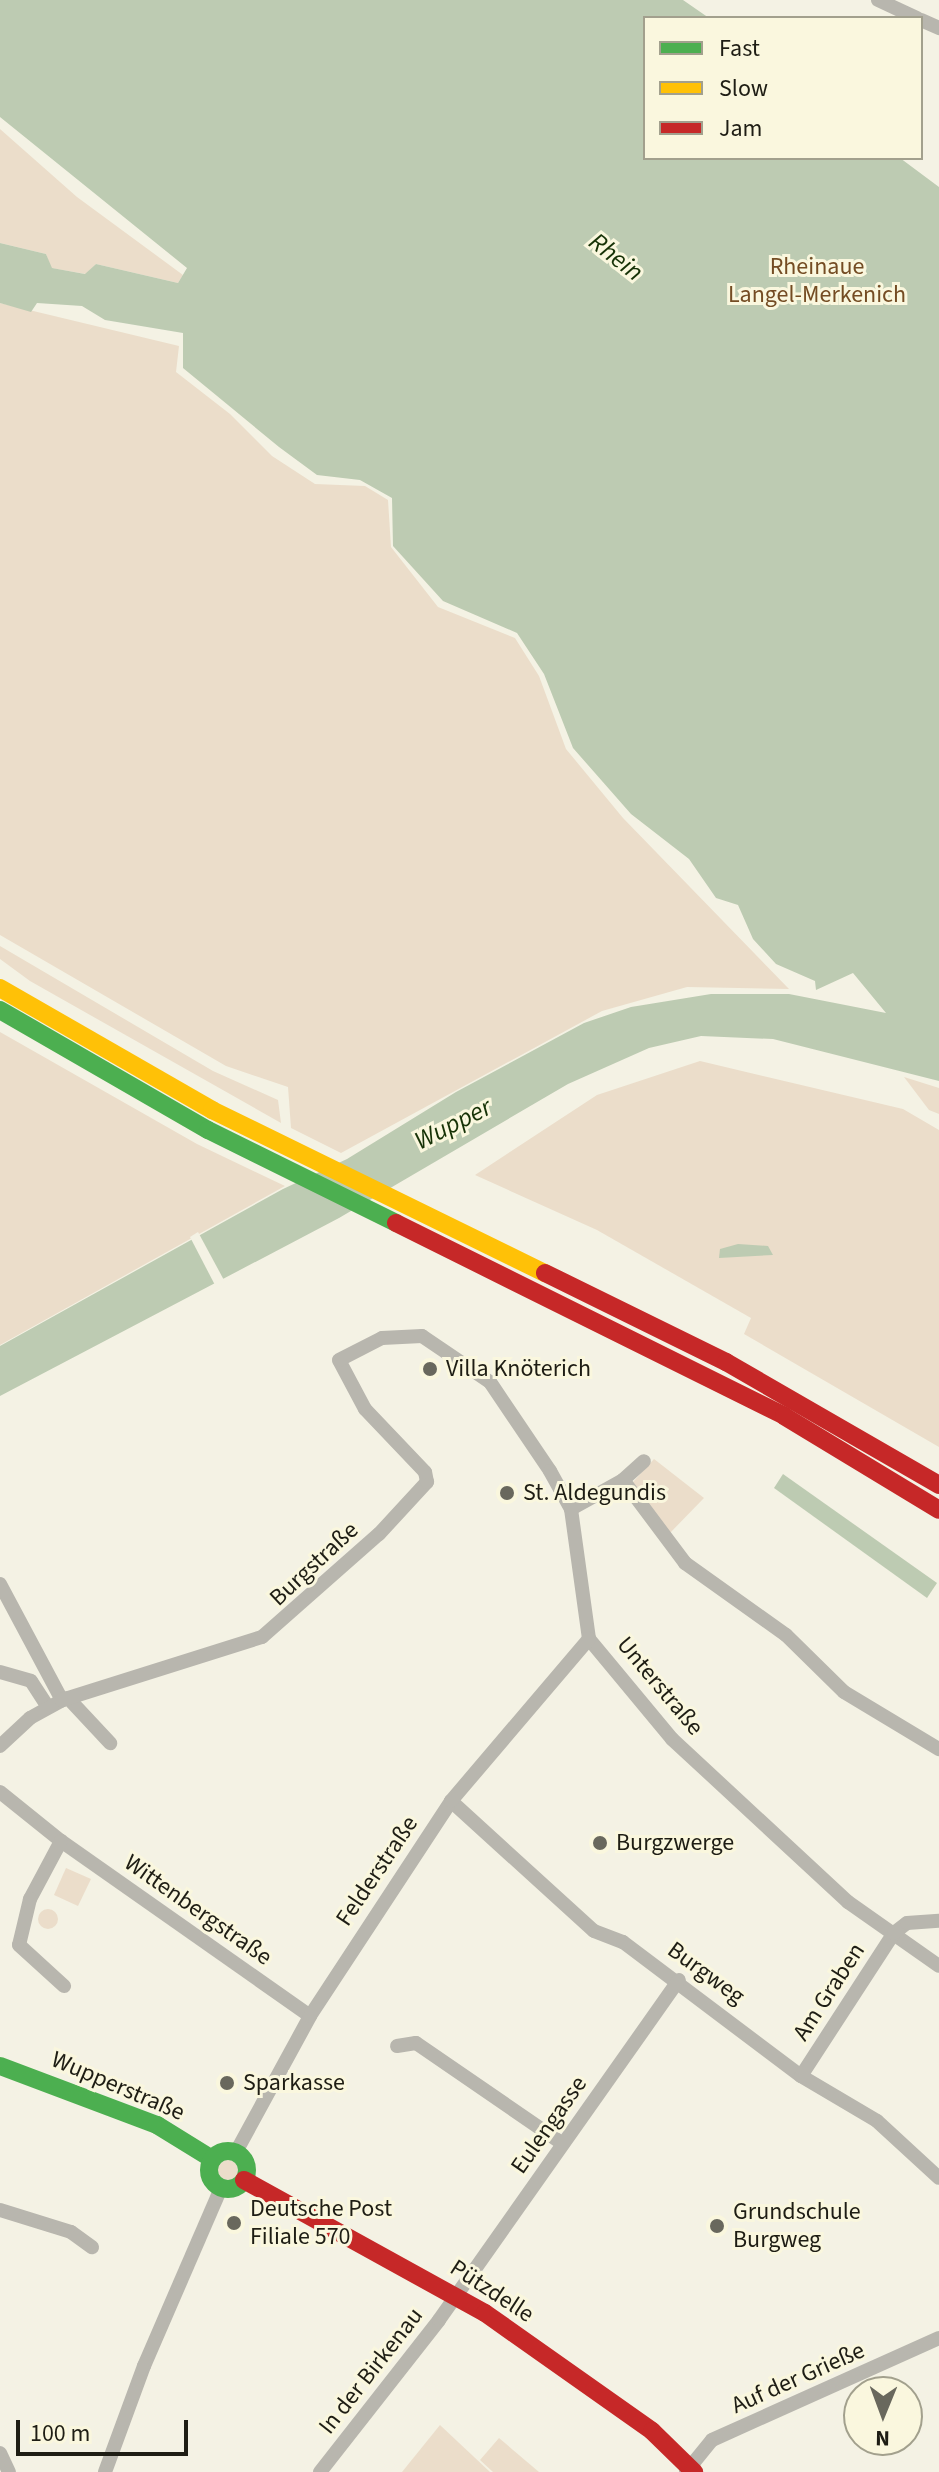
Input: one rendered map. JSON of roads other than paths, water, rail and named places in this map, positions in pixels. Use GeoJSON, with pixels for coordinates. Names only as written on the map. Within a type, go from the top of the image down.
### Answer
{"type":"FeatureCollection","features":[{"type":"Feature","properties":{"kind":"main road"},"geometry":{"type":"LineString","coordinates":[[0,988],[212,1110],[726,1362],[939,1485]]}},
{"type":"Feature","properties":{"kind":"main road"},"geometry":{"type":"LineString","coordinates":[[0,1010],[208,1130],[784,1416],[939,1510]]}},
{"type":"Feature","properties":{"kind":"main road","name":"Wupperstraße"},"geometry":{"type":"LineString","coordinates":[[0,2066],[157,2125],[212,2159]]}},
{"type":"Feature","properties":{"kind":"main road"},"geometry":{"type":"LineString","coordinates":[[225,2151],[236,2152],[247,2166],[244,2180],[234,2188],[221,2188],[210,2175],[212,2159],[225,2151]]}},
{"type":"Feature","properties":{"kind":"main road","name":"Pützdelle"},"geometry":{"type":"LineString","coordinates":[[244,2180],[456,2295],[652,2431],[690,2470]]}},
{"type":"Feature","properties":{"kind":"street"},"geometry":{"type":"LineString","coordinates":[[878,0],[913,16]]}},
{"type":"Feature","properties":{"kind":"street","name":"Unterstraße"},"geometry":{"type":"LineString","coordinates":[[339,1360],[355,1348],[405,1334],[422,1336],[461,1359],[490,1382],[571,1509],[589,1639],[672,1739],[848,1902],[939,1966]]}},
{"type":"Feature","properties":{"kind":"street","name":"Burgstraße"},"geometry":{"type":"LineString","coordinates":[[0,1746],[47,1706],[262,1637],[379,1534],[427,1482],[425,1472],[357,1398],[339,1360]]}},
{"type":"Feature","properties":{"kind":"street"},"geometry":{"type":"LineString","coordinates":[[571,1509],[623,1480],[644,1461]]}},
{"type":"Feature","properties":{"kind":"street"},"geometry":{"type":"LineString","coordinates":[[623,1480],[685,1563],[786,1635],[844,1692],[939,1749]]}},
{"type":"Feature","properties":{"kind":"street"},"geometry":{"type":"LineString","coordinates":[[1,1590],[65,1699],[110,1743]]}},
{"type":"Feature","properties":{"kind":"street","name":"Felderstraße"},"geometry":{"type":"LineString","coordinates":[[236,2152],[310,2016],[451,1801],[589,1639]]}},
{"type":"Feature","properties":{"kind":"street"},"geometry":{"type":"LineString","coordinates":[[0,1672],[31,1681],[47,1706]]}},
{"type":"Feature","properties":{"kind":"street","name":"Wittenbergstraße"},"geometry":{"type":"LineString","coordinates":[[0,1792],[61,1841],[310,2016]]}},
{"type":"Feature","properties":{"kind":"street","name":"Burgweg"},"geometry":{"type":"LineString","coordinates":[[451,1801],[594,1931],[623,1942],[679,1980],[801,2076],[877,2121],[939,2178]]}},
{"type":"Feature","properties":{"kind":"street"},"geometry":{"type":"LineString","coordinates":[[61,1841],[30,1899],[19,1945],[64,1986]]}},
{"type":"Feature","properties":{"kind":"street"},"geometry":{"type":"LineString","coordinates":[[894,1933],[907,1923],[939,1921]]}},
{"type":"Feature","properties":{"kind":"street","name":"Am Graben"},"geometry":{"type":"LineString","coordinates":[[801,2076],[894,1933]]}},
{"type":"Feature","properties":{"kind":"street","name":"Eulengasse"},"geometry":{"type":"LineString","coordinates":[[456,2295],[679,1980]]}},
{"type":"Feature","properties":{"kind":"street"},"geometry":{"type":"LineString","coordinates":[[397,2046],[416,2043],[563,2144]]}},
{"type":"Feature","properties":{"kind":"street"},"geometry":{"type":"LineString","coordinates":[[105,2472],[221,2188]]}},
{"type":"Feature","properties":{"kind":"street"},"geometry":{"type":"LineString","coordinates":[[0,2210],[71,2232],[92,2247]]}},
{"type":"Feature","properties":{"kind":"street","name":"In der Birkenau"},"geometry":{"type":"LineString","coordinates":[[320,2472],[456,2295]]}},
{"type":"Feature","properties":{"kind":"street","name":"Auf der Grieße"},"geometry":{"type":"LineString","coordinates":[[690,2470],[712,2440],[939,2338]]}},
{"type":"Feature","properties":{"kind":"street"},"geometry":{"type":"LineString","coordinates":[[0,2453],[9,2472]]}},
{"type":"Feature","properties":{"kind":"water"},"geometry":{"type":"Polygon","coordinates":[[[0,0],[683,0],[706,16],[643,16],[643,160],[903,160],[939,187],[939,1081],[773,1039],[701,1036],[649,1048],[568,1084],[339,1218],[0,1396],[0,1346],[283,1189],[347,1159],[456,1092],[584,1023],[631,1007],[711,994],[789,994],[886,1013],[853,973],[816,990],[815,981],[776,964],[753,939],[738,905],[716,898],[689,859],[631,814],[573,748],[544,674],[517,633],[443,601],[393,546],[392,498],[360,480],[317,475],[279,447],[183,368],[183,333],[105,320],[82,306],[37,303],[31,312],[0,303],[0,243],[46,254],[52,268],[85,274],[96,264],[178,283],[187,268],[0,117],[0,0]]]}},
{"type":"Feature","properties":{"kind":"water"},"geometry":{"type":"Polygon","coordinates":[[[738,1244],[768,1246],[773,1255],[719,1258],[720,1249],[738,1244]]]}},
{"type":"Feature","properties":{"kind":"water"},"geometry":{"type":"Polygon","coordinates":[[[783,1474],[937,1583],[927,1598],[774,1488],[783,1474]]]}},
{"type":"Feature","properties":{"kind":"place","name":"Villa Knöterich"},"geometry":{"type":"Point","coordinates":[430,1369]}},
{"type":"Feature","properties":{"kind":"place","name":"St. Aldegundis"},"geometry":{"type":"Point","coordinates":[507,1493]}},
{"type":"Feature","properties":{"kind":"place","name":"Burgzwerge"},"geometry":{"type":"Point","coordinates":[600,1843]}},
{"type":"Feature","properties":{"kind":"place","name":"Sparkasse"},"geometry":{"type":"Point","coordinates":[227,2083]}},
{"type":"Feature","properties":{"kind":"place","name":"Deutsche Post Filiale 570"},"geometry":{"type":"Point","coordinates":[234,2223]}},
{"type":"Feature","properties":{"kind":"place","name":"Grundschule Burgweg"},"geometry":{"type":"Point","coordinates":[717,2226]}},
{"type":"Feature","properties":{"kind":"water label","name":"Rhein"},"geometry":{"type":"Point","coordinates":[616,257]}},
{"type":"Feature","properties":{"kind":"water label","name":"Wupper"},"geometry":{"type":"Point","coordinates":[453,1124]}},
{"type":"Feature","properties":{"kind":"park label","name":"Rheinaue Langel-Merkenich"},"geometry":{"type":"Point","coordinates":[817,281]}}]}
